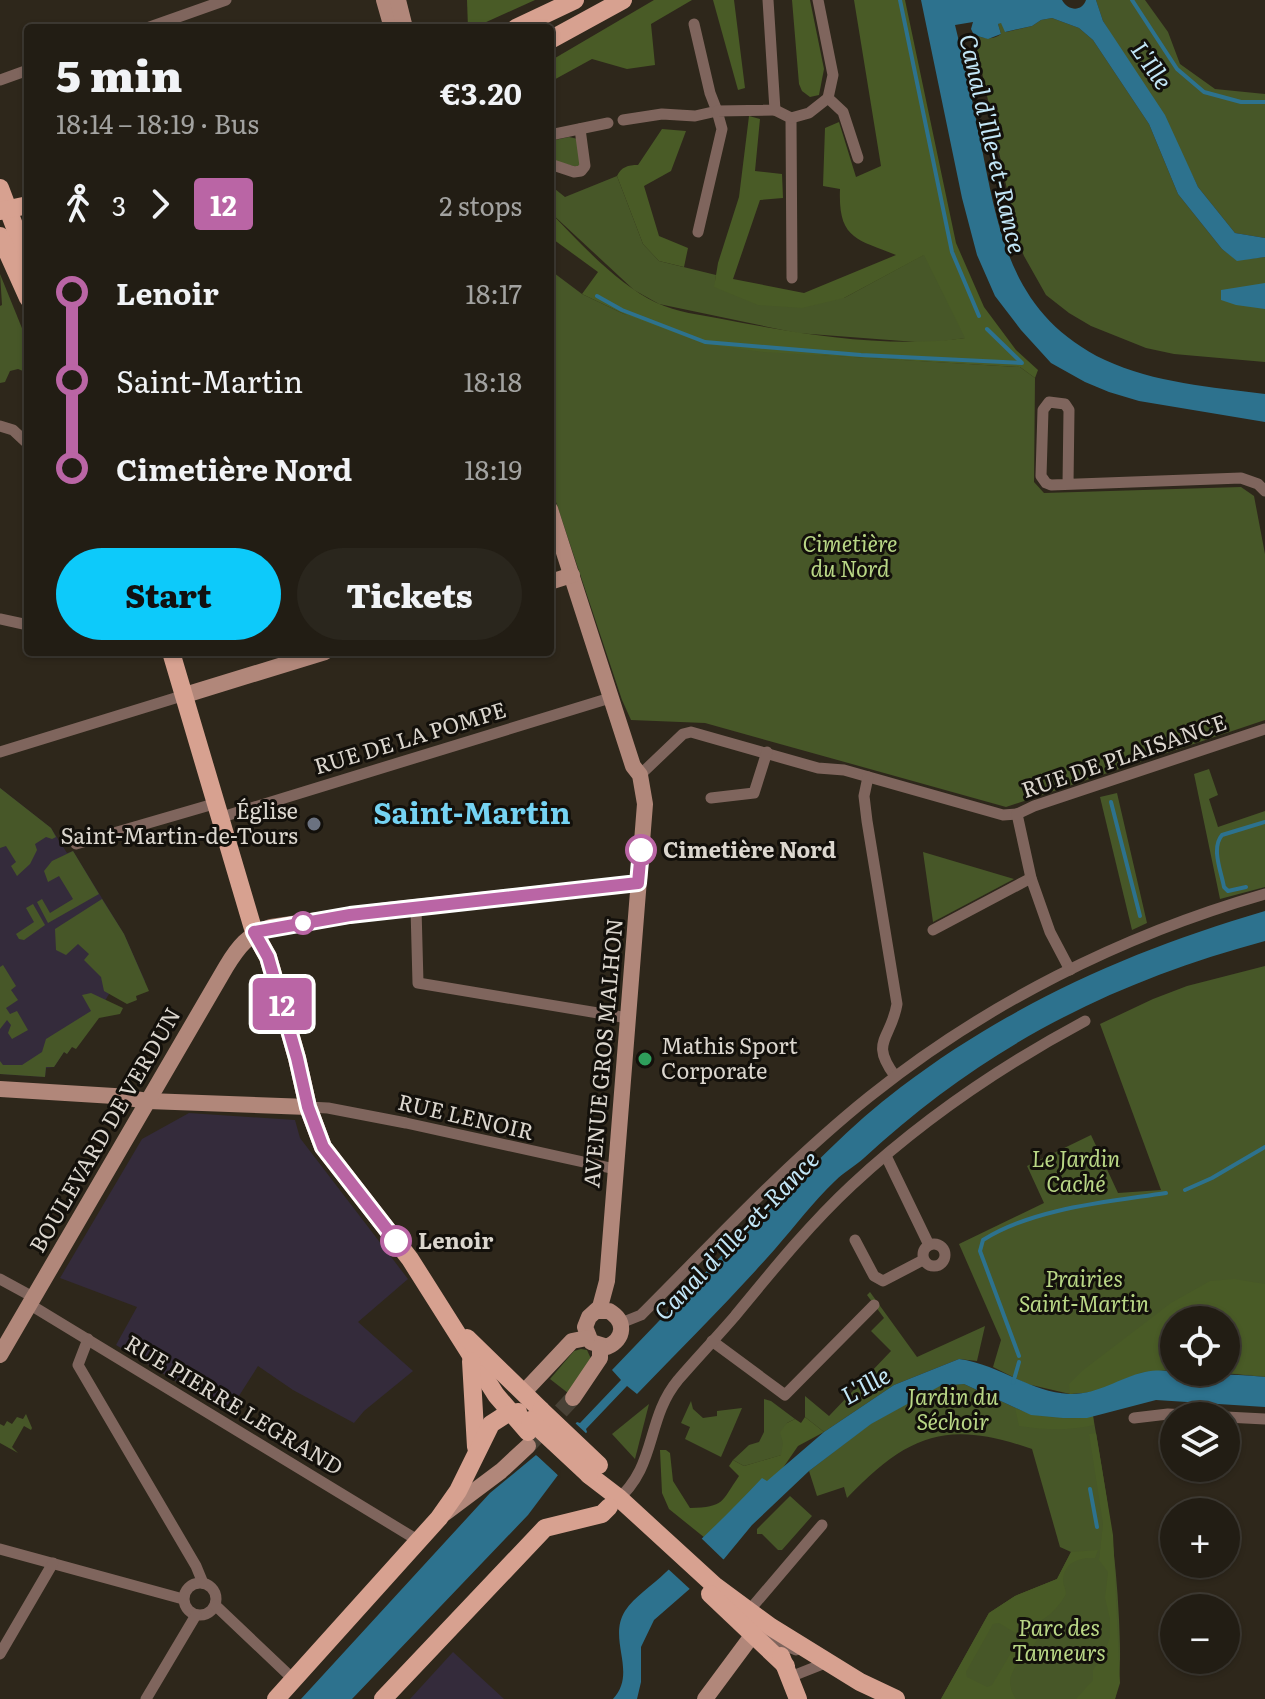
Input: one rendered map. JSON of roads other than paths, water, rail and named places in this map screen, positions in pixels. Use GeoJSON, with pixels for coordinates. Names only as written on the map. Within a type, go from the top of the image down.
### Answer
{"type":"FeatureCollection","features":[{"type":"Feature","properties":{"kind":"main road"},"geometry":{"type":"LineString","coordinates":[[524,24],[575,0]]}},
{"type":"Feature","properties":{"kind":"main road"},"geometry":{"type":"LineString","coordinates":[[548,24],[587,0]]}},
{"type":"Feature","properties":{"kind":"main road"},"geometry":{"type":"LineString","coordinates":[[554,38],[623,0]]}},
{"type":"Feature","properties":{"kind":"main road"},"geometry":{"type":"LineString","coordinates":[[0,188],[24,252]]}},
{"type":"Feature","properties":{"kind":"main road"},"geometry":{"type":"LineString","coordinates":[[12,224],[24,280]]}},
{"type":"Feature","properties":{"kind":"main road"},"geometry":{"type":"LineString","coordinates":[[172,656],[254,932],[270,964],[308,1107],[323,1147],[410,1259],[451,1321],[471,1359],[510,1413],[605,1485],[767,1634],[829,1662],[860,1682],[896,1699]]}},
{"type":"Feature","properties":{"kind":"main road"},"geometry":{"type":"LineString","coordinates":[[451,1321],[523,1393],[532,1427],[605,1485]]}},
{"type":"Feature","properties":{"kind":"main road"},"geometry":{"type":"LineString","coordinates":[[471,1359],[477,1446],[472,1463]]}},
{"type":"Feature","properties":{"kind":"main road"},"geometry":{"type":"LineString","coordinates":[[276,1699],[439,1518],[491,1424],[510,1413]]}},
{"type":"Feature","properties":{"kind":"main road"},"geometry":{"type":"LineString","coordinates":[[383,1699],[545,1528],[602,1514],[605,1485]]}},
{"type":"Feature","properties":{"kind":"main road"},"geometry":{"type":"LineString","coordinates":[[767,1634],[788,1672],[798,1699]]}},
{"type":"Feature","properties":{"kind":"street"},"geometry":{"type":"LineString","coordinates":[[158,24],[226,0]]}},
{"type":"Feature","properties":{"kind":"street"},"geometry":{"type":"LineString","coordinates":[[384,0],[391,24]]}},
{"type":"Feature","properties":{"kind":"street"},"geometry":{"type":"LineString","coordinates":[[398,0],[404,24]]}},
{"type":"Feature","properties":{"kind":"street"},"geometry":{"type":"LineString","coordinates":[[768,0],[775,110]]}},
{"type":"Feature","properties":{"kind":"street"},"geometry":{"type":"LineString","coordinates":[[623,120],[662,114],[695,116],[717,111],[775,110],[791,118],[809,113],[828,98],[833,75],[818,0]]}},
{"type":"Feature","properties":{"kind":"street"},"geometry":{"type":"LineString","coordinates":[[694,24],[722,129],[698,232]]}},
{"type":"Feature","properties":{"kind":"street"},"geometry":{"type":"LineString","coordinates":[[0,80],[24,71]]}},
{"type":"Feature","properties":{"kind":"street"},"geometry":{"type":"LineString","coordinates":[[828,98],[843,112],[858,158]]}},
{"type":"Feature","properties":{"kind":"street"},"geometry":{"type":"LineString","coordinates":[[791,118],[792,278]]}},
{"type":"Feature","properties":{"kind":"street"},"geometry":{"type":"LineString","coordinates":[[554,134],[608,123]]}},
{"type":"Feature","properties":{"kind":"street"},"geometry":{"type":"LineString","coordinates":[[554,165],[574,172],[581,171],[585,166],[580,129]]}},
{"type":"Feature","properties":{"kind":"street"},"geometry":{"type":"LineString","coordinates":[[1068,484],[1069,410],[1065,404],[1049,402],[1043,410],[1041,476],[1046,483],[1051,485],[1241,478],[1258,484],[1265,491]]}},
{"type":"Feature","properties":{"kind":"street"},"geometry":{"type":"LineString","coordinates":[[0,426],[13,430],[24,440]]}},
{"type":"Feature","properties":{"kind":"street","name":"AVENUE GROS MALHON"},"geometry":{"type":"LineString","coordinates":[[554,521],[633,766],[640,775],[645,815],[607,1281],[597,1311]]}},
{"type":"Feature","properties":{"kind":"street"},"geometry":{"type":"LineString","coordinates":[[554,581],[572,575]]}},
{"type":"Feature","properties":{"kind":"street"},"geometry":{"type":"LineString","coordinates":[[0,619],[24,624]]}},
{"type":"Feature","properties":{"kind":"street"},"geometry":{"type":"LineString","coordinates":[[0,752],[312,656]]}},
{"type":"Feature","properties":{"kind":"street","name":"RUE DE LA POMPE"},"geometry":{"type":"LineString","coordinates":[[76,844],[219,810],[610,698]]}},
{"type":"Feature","properties":{"kind":"street","name":"RUE DE PLAISANCE"},"geometry":{"type":"LineString","coordinates":[[1070,970],[1050,932],[1031,878],[1017,814],[1265,729]]}},
{"type":"Feature","properties":{"kind":"street"},"geometry":{"type":"LineString","coordinates":[[640,775],[683,734],[691,732],[818,768],[844,770],[1003,815],[1017,814]]}},
{"type":"Feature","properties":{"kind":"street"},"geometry":{"type":"LineString","coordinates":[[711,798],[754,793],[767,752]]}},
{"type":"Feature","properties":{"kind":"street"},"geometry":{"type":"LineString","coordinates":[[868,777],[864,796],[867,821],[897,1004],[882,1045],[883,1059],[895,1076]]}},
{"type":"Feature","properties":{"kind":"street"},"geometry":{"type":"LineString","coordinates":[[933,930],[1031,878]]}},
{"type":"Feature","properties":{"kind":"street"},"geometry":{"type":"LineString","coordinates":[[254,932],[338,917],[638,883]]}},
{"type":"Feature","properties":{"kind":"street"},"geometry":{"type":"LineString","coordinates":[[573,1398],[600,1358],[586,1321],[597,1311],[603,1310],[618,1318],[641,1315],[827,1132],[895,1076],[981,1017],[1070,970],[1179,922],[1265,894]]}},
{"type":"Feature","properties":{"kind":"street"},"geometry":{"type":"LineString","coordinates":[[416,908],[418,983],[628,1018]]}},
{"type":"Feature","properties":{"kind":"street","name":"BOULEVARD DE VERDUN"},"geometry":{"type":"LineString","coordinates":[[0,1355],[226,967],[238,948],[254,932]]}},
{"type":"Feature","properties":{"kind":"street"},"geometry":{"type":"LineString","coordinates":[[605,1485],[640,1474],[656,1421],[673,1388],[775,1266],[851,1186],[953,1102],[1085,1021]]}},
{"type":"Feature","properties":{"kind":"street"},"geometry":{"type":"LineString","coordinates":[[0,1089],[148,1101],[308,1107]]}},
{"type":"Feature","properties":{"kind":"street","name":"RUE LENOIR"},"geometry":{"type":"LineString","coordinates":[[308,1107],[406,1123],[615,1169]]}},
{"type":"Feature","properties":{"kind":"street"},"geometry":{"type":"LineString","coordinates":[[886,1156],[929,1245]]}},
{"type":"Feature","properties":{"kind":"street"},"geometry":{"type":"LineString","coordinates":[[855,1240],[874,1276],[883,1281],[923,1260]]}},
{"type":"Feature","properties":{"kind":"street"},"geometry":{"type":"LineString","coordinates":[[923,1260],[923,1251],[929,1245]]}},
{"type":"Feature","properties":{"kind":"street"},"geometry":{"type":"LineString","coordinates":[[923,1260],[934,1267],[945,1259],[942,1247],[929,1245]]}},
{"type":"Feature","properties":{"kind":"street","name":"RUE PIERRE LEGRAND"},"geometry":{"type":"LineString","coordinates":[[0,1279],[88,1339],[419,1541]]}},
{"type":"Feature","properties":{"kind":"street","name":"AVENUE GROS MALHON"},"geometry":{"type":"LineString","coordinates":[[607,1281],[618,1318]]}},
{"type":"Feature","properties":{"kind":"street"},"geometry":{"type":"LineString","coordinates":[[712,1341],[785,1395],[874,1305]]}},
{"type":"Feature","properties":{"kind":"street"},"geometry":{"type":"LineString","coordinates":[[523,1393],[572,1341],[594,1342],[607,1347],[617,1341],[622,1329],[618,1318]]}},
{"type":"Feature","properties":{"kind":"street"},"geometry":{"type":"LineString","coordinates":[[88,1339],[78,1365],[203,1583],[214,1591],[215,1605],[293,1679]]}},
{"type":"Feature","properties":{"kind":"street"},"geometry":{"type":"LineString","coordinates":[[1134,1418],[1160,1415]]}},
{"type":"Feature","properties":{"kind":"street"},"geometry":{"type":"LineString","coordinates":[[1240,1418],[1265,1419]]}},
{"type":"Feature","properties":{"kind":"street"},"geometry":{"type":"LineString","coordinates":[[439,1518],[501,1471],[532,1427]]}},
{"type":"Feature","properties":{"kind":"street"},"geometry":{"type":"LineString","coordinates":[[743,1614],[822,1525]]}},
{"type":"Feature","properties":{"kind":"street"},"geometry":{"type":"LineString","coordinates":[[0,1549],[183,1599]]}},
{"type":"Feature","properties":{"kind":"street"},"geometry":{"type":"LineString","coordinates":[[0,1654],[53,1563]]}},
{"type":"Feature","properties":{"kind":"street"},"geometry":{"type":"LineString","coordinates":[[183,1599],[192,1585],[203,1583]]}},
{"type":"Feature","properties":{"kind":"street"},"geometry":{"type":"LineString","coordinates":[[183,1599],[187,1609],[196,1615],[205,1614],[215,1605]]}},
{"type":"Feature","properties":{"kind":"street"},"geometry":{"type":"LineString","coordinates":[[146,1699],[196,1615]]}},
{"type":"Feature","properties":{"kind":"street"},"geometry":{"type":"LineString","coordinates":[[705,1699],[767,1634]]}},
{"type":"Feature","properties":{"kind":"street"},"geometry":{"type":"LineString","coordinates":[[788,1672],[829,1662]]}},
{"type":"Feature","properties":{"kind":"water"},"geometry":{"type":"Polygon","coordinates":[[[921,0],[1062,0],[1075,9],[1086,0],[1096,0],[1103,21],[1165,115],[1198,187],[1235,233],[1265,238],[1265,257],[1237,261],[1222,249],[1178,194],[1149,124],[1093,40],[1079,28],[1052,18],[1005,32],[1001,23],[998,24],[1001,34],[988,39],[974,35],[971,29],[973,22],[955,25],[995,210],[1015,269],[1030,296],[1049,320],[1074,342],[1105,360],[1143,374],[1265,394],[1265,422],[1139,401],[1109,392],[1051,363],[1021,330],[995,296],[977,255],[962,198],[921,0]]]}},
{"type":"Feature","properties":{"kind":"water"},"geometry":{"type":"Polygon","coordinates":[[[1265,283],[1265,309],[1221,300],[1221,290],[1265,283]]]}},
{"type":"Feature","properties":{"kind":"water"},"geometry":{"type":"Polygon","coordinates":[[[1265,911],[1265,941],[1153,977],[1051,1024],[1002,1052],[909,1119],[827,1189],[741,1286],[637,1394],[627,1386],[586,1429],[587,1432],[555,1471],[558,1475],[528,1515],[352,1699],[301,1699],[490,1493],[536,1455],[541,1458],[577,1422],[580,1423],[621,1380],[612,1370],[749,1227],[882,1102],[986,1030],[1075,982],[1168,943],[1265,911]]]}},
{"type":"Feature","properties":{"kind":"water"},"geometry":{"type":"Polygon","coordinates":[[[959,1359],[987,1366],[1041,1388],[1069,1394],[1089,1392],[1154,1371],[1160,1371],[1160,1386],[1240,1386],[1240,1376],[1265,1377],[1265,1407],[1240,1405],[1240,1402],[1156,1400],[1087,1418],[1063,1418],[1031,1415],[964,1384],[940,1386],[871,1424],[809,1471],[752,1525],[724,1559],[654,1620],[641,1647],[641,1682],[637,1699],[613,1699],[623,1678],[620,1622],[633,1601],[762,1478],[767,1481],[824,1432],[894,1385],[959,1359]]]}},
{"type":"Feature","properties":{"kind":"waterway"},"geometry":{"type":"LineString","coordinates":[[900,0],[952,252],[979,316]]}},
{"type":"Feature","properties":{"kind":"waterway","name":"L'Ille"},"geometry":{"type":"LineString","coordinates":[[1132,0],[1177,69],[1204,92],[1241,102],[1265,102]]}},
{"type":"Feature","properties":{"kind":"waterway"},"geometry":{"type":"LineString","coordinates":[[597,296],[622,310],[705,342],[861,355],[1022,363]]}},
{"type":"Feature","properties":{"kind":"waterway"},"geometry":{"type":"LineString","coordinates":[[987,329],[1021,362]]}},
{"type":"Feature","properties":{"kind":"waterway"},"geometry":{"type":"LineString","coordinates":[[1111,802],[1140,916]]}},
{"type":"Feature","properties":{"kind":"waterway"},"geometry":{"type":"LineString","coordinates":[[1246,887],[1228,891],[1224,887],[1217,846],[1222,835],[1265,822]]}},
{"type":"Feature","properties":{"kind":"waterway"},"geometry":{"type":"LineString","coordinates":[[1185,1190],[1265,1147]]}},
{"type":"Feature","properties":{"kind":"waterway"},"geometry":{"type":"LineString","coordinates":[[1019,1356],[980,1251],[983,1240],[1003,1229],[1048,1213],[1166,1193]]}},
{"type":"Feature","properties":{"kind":"waterway"},"geometry":{"type":"LineString","coordinates":[[1013,1383],[1019,1362]]}},
{"type":"Feature","properties":{"kind":"waterway"},"geometry":{"type":"LineString","coordinates":[[1090,1489],[1097,1527]]}},
{"type":"Feature","properties":{"kind":"tunnel"},"geometry":{"type":"LineString","coordinates":[[528,1446],[573,1398]]}},
{"type":"Feature","properties":{"kind":"place","name":"Église Saint-Martin-de-Tours"},"geometry":{"type":"Point","coordinates":[314,824]}},
{"type":"Feature","properties":{"kind":"place","name":"Cimetière Nord"},"geometry":{"type":"Point","coordinates":[641,850]}},
{"type":"Feature","properties":{"kind":"place","name":"Mathis Sport Corporate"},"geometry":{"type":"Point","coordinates":[645,1059]}},
{"type":"Feature","properties":{"kind":"place","name":"Lenoir"},"geometry":{"type":"Point","coordinates":[396,1241]}},
{"type":"Feature","properties":{"kind":"district","name":"Saint-Martin"},"geometry":{"type":"Point","coordinates":[472,814]}},
{"type":"Feature","properties":{"kind":"water label","name":"Canal d'Ille-et-Rance"},"geometry":{"type":"Point","coordinates":[992,144]}},
{"type":"Feature","properties":{"kind":"water label","name":"Canal d'Ille-et-Rance"},"geometry":{"type":"Point","coordinates":[737,1236]}},
{"type":"Feature","properties":{"kind":"park label","name":"Cimetière du Nord"},"geometry":{"type":"Point","coordinates":[850,556]}},
{"type":"Feature","properties":{"kind":"park label","name":"Le Jardin Caché"},"geometry":{"type":"Point","coordinates":[1076,1172]}},
{"type":"Feature","properties":{"kind":"park label","name":"Prairies Saint-Martin"},"geometry":{"type":"Point","coordinates":[1084,1292]}},
{"type":"Feature","properties":{"kind":"park label","name":"Jardin du Séchoir"},"geometry":{"type":"Point","coordinates":[953,1410]}},
{"type":"Feature","properties":{"kind":"park label","name":"Parc des Tanneurs"},"geometry":{"type":"Point","coordinates":[1059,1640]}}]}
